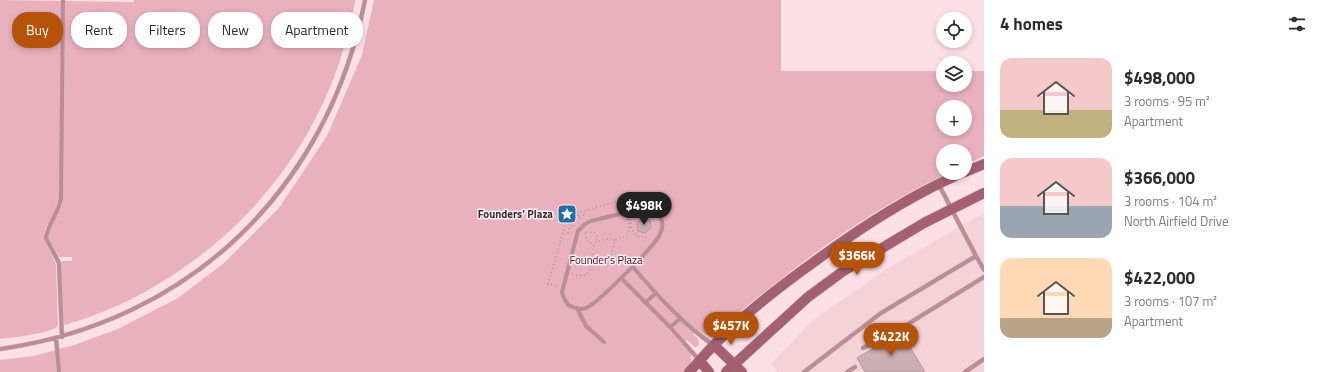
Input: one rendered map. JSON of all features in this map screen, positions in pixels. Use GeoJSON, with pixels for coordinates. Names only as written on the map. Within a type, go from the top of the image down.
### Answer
{"type":"FeatureCollection","features":[{"type":"Feature","properties":{"kind":"main road"},"geometry":{"type":"LineString","coordinates":[[972,169],[984,164]]}},
{"type":"Feature","properties":{"kind":"main road"},"geometry":{"type":"LineString","coordinates":[[689,372],[741,320],[786,283],[856,231],[947,180]]}},
{"type":"Feature","properties":{"kind":"main road"},"geometry":{"type":"LineString","coordinates":[[726,372],[808,297],[842,272],[924,223],[984,194]]}},
{"type":"Feature","properties":{"kind":"main road"},"geometry":{"type":"LineString","coordinates":[[714,346],[742,372]]}},
{"type":"Feature","properties":{"kind":"main road"},"geometry":{"type":"LineString","coordinates":[[700,361],[709,372]]}},
{"type":"Feature","properties":{"kind":"lane"},"geometry":{"type":"LineString","coordinates":[[62,337],[59,263],[46,238],[49,226],[58,210],[61,198],[63,0]]}},
{"type":"Feature","properties":{"kind":"lane"},"geometry":{"type":"LineString","coordinates":[[0,349],[62,337],[124,314],[179,284],[217,256],[263,211],[300,164],[332,107],[350,59],[365,0]]}},
{"type":"Feature","properties":{"kind":"lane"},"geometry":{"type":"LineString","coordinates":[[938,184],[984,270]]}},
{"type":"Feature","properties":{"kind":"lane"},"geometry":{"type":"LineString","coordinates":[[650,210],[658,216],[662,223],[662,231],[658,239],[632,266],[591,306],[582,309],[568,305],[563,296],[562,292],[567,272],[578,231],[581,227],[591,221],[624,212],[650,210]]}},
{"type":"Feature","properties":{"kind":"lane"},"geometry":{"type":"LineString","coordinates":[[804,372],[881,313],[976,256]]}},
{"type":"Feature","properties":{"kind":"lane"},"geometry":{"type":"LineString","coordinates":[[632,266],[681,318],[700,336],[714,346]]}},
{"type":"Feature","properties":{"kind":"lane"},"geometry":{"type":"LineString","coordinates":[[863,348],[908,324],[984,277]]}},
{"type":"Feature","properties":{"kind":"lane"},"geometry":{"type":"LineString","coordinates":[[621,278],[670,327],[700,361]]}},
{"type":"Feature","properties":{"kind":"lane"},"geometry":{"type":"LineString","coordinates":[[645,303],[656,293]]}},
{"type":"Feature","properties":{"kind":"lane"},"geometry":{"type":"LineString","coordinates":[[577,308],[579,316],[586,326],[604,342]]}},
{"type":"Feature","properties":{"kind":"lane"},"geometry":{"type":"LineString","coordinates":[[670,327],[681,318]]}},
{"type":"Feature","properties":{"kind":"lane"},"geometry":{"type":"LineString","coordinates":[[56,338],[59,372]]}},
{"type":"Feature","properties":{"kind":"lane"},"geometry":{"type":"LineString","coordinates":[[965,372],[984,360]]}},
{"type":"Feature","properties":{"kind":"lane"},"geometry":{"type":"LineString","coordinates":[[847,372],[855,367]]}},
{"type":"Feature","properties":{"kind":"path"},"geometry":{"type":"LineString","coordinates":[[556,286],[548,284],[566,222],[572,227],[581,219],[576,212],[586,212],[638,196],[640,203]]}},
{"type":"Feature","properties":{"kind":"path"},"geometry":{"type":"LineString","coordinates":[[579,217],[586,212]]}},
{"type":"Feature","properties":{"kind":"path"},"geometry":{"type":"LineString","coordinates":[[567,272],[584,276],[588,274],[594,262],[592,256],[594,244],[597,241],[610,238],[615,240],[626,236],[629,232],[629,226],[624,212]]}},
{"type":"Feature","properties":{"kind":"path"},"geometry":{"type":"LineString","coordinates":[[630,219],[632,230],[637,236],[646,238],[653,236]]}},
{"type":"Feature","properties":{"kind":"path"},"geometry":{"type":"LineString","coordinates":[[568,233],[570,225]]}},
{"type":"Feature","properties":{"kind":"path"},"geometry":{"type":"LineString","coordinates":[[594,244],[588,242],[585,233],[594,233],[597,236],[597,241]]}},
{"type":"Feature","properties":{"kind":"path"},"geometry":{"type":"LineString","coordinates":[[594,262],[608,258],[611,255],[615,240]]}},
{"type":"Feature","properties":{"kind":"shaded area"},"geometry":{"type":"Polygon","coordinates":[[[984,214],[984,372],[778,372],[771,364],[812,321],[882,272],[976,217],[984,214]]]}},
{"type":"Feature","properties":{"kind":"green space"},"geometry":{"type":"Polygon","coordinates":[[[0,0],[134,2],[134,0],[355,0],[353,12],[271,12],[271,48],[344,48],[327,96],[303,141],[274,183],[240,221],[201,255],[159,284],[113,307],[65,325],[63,318],[61,264],[62,261],[72,261],[72,257],[59,257],[48,237],[62,204],[63,198],[65,4],[61,4],[61,12],[12,12],[12,48],[61,48],[59,198],[53,215],[45,229],[44,237],[56,265],[58,326],[54,329],[40,333],[0,339],[0,0]]]}},
{"type":"Feature","properties":{"kind":"green space","name":"Founder's Plaza"},"geometry":{"type":"Polygon","coordinates":[[[374,0],[781,0],[781,71],[936,71],[936,92],[972,92],[972,71],[984,71],[984,156],[972,162],[972,144],[936,144],[936,179],[871,215],[822,248],[748,306],[718,333],[712,335],[702,333],[697,330],[693,334],[698,339],[699,346],[695,347],[687,340],[683,344],[692,358],[685,372],[0,372],[0,360],[34,356],[74,345],[118,329],[178,298],[224,263],[279,208],[327,136],[362,55],[374,0]]]}},
{"type":"Feature","properties":{"kind":"building"},"geometry":{"type":"Polygon","coordinates":[[[643,219],[650,220],[651,228],[645,233],[638,231],[637,223],[643,219]]]}},
{"type":"Feature","properties":{"kind":"building"},"geometry":{"type":"Polygon","coordinates":[[[901,332],[925,372],[865,372],[857,358],[901,332]]]}},
{"type":"Feature","properties":{"kind":"place","name":"Founders' Plaza"},"geometry":{"type":"Point","coordinates":[567,214]}}]}
